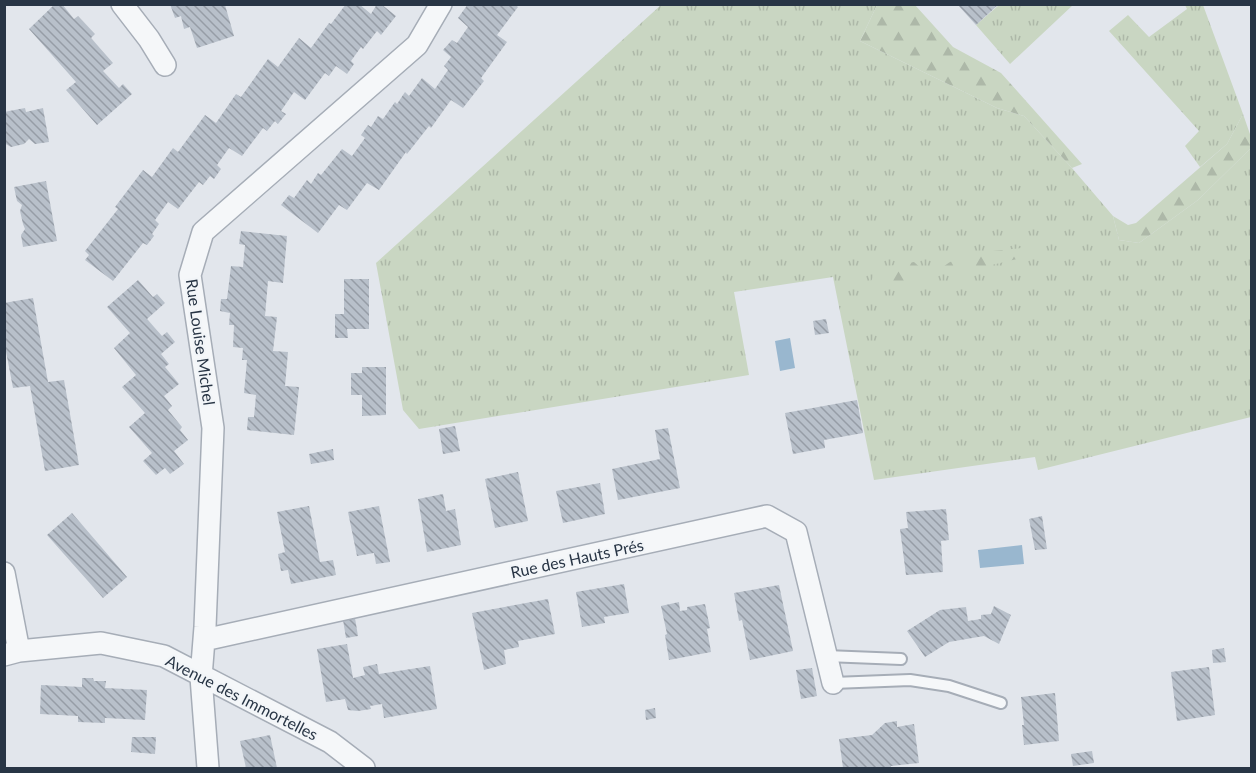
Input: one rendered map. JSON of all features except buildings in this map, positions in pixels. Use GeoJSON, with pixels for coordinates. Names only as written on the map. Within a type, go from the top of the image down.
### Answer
{"type":"FeatureCollection","features":[{"type":"Feature","properties":{"kind":"street"},"geometry":{"type":"LineString","coordinates":[[122,4],[149,39],[165,65]]}},
{"type":"Feature","properties":{"kind":"street","name":"Rue Louise Michel"},"geometry":{"type":"LineString","coordinates":[[208,768],[201,677],[213,428],[190,275],[203,232],[417,45],[441,4]]}},
{"type":"Feature","properties":{"kind":"street","name":"Rue des Hauts Prés"},"geometry":{"type":"LineString","coordinates":[[204,640],[767,516],[796,532],[833,683]]}},
{"type":"Feature","properties":{"kind":"street"},"geometry":{"type":"LineString","coordinates":[[4,573],[12,653]]}},
{"type":"Feature","properties":{"kind":"street","name":"Avenue des Immortelles"},"geometry":{"type":"LineString","coordinates":[[12,653],[100,643],[164,656],[330,742],[364,768]]}},
{"type":"Feature","properties":{"kind":"lane"},"geometry":{"type":"LineString","coordinates":[[826,656],[901,659]]}},
{"type":"Feature","properties":{"kind":"lane"},"geometry":{"type":"LineString","coordinates":[[833,683],[910,680],[949,686],[1001,703]]}},
{"type":"Feature","properties":{"kind":"green space"},"geometry":{"type":"Polygon","coordinates":[[[661,5],[877,5],[860,41],[997,108],[1024,116],[1113,216],[1119,240],[1139,243],[1198,200],[1251,148],[1251,417],[1038,470],[1035,457],[874,480],[833,277],[734,292],[749,375],[419,429],[403,410],[376,263],[661,5]]]}},
{"type":"Feature","properties":{"kind":"green space"},"geometry":{"type":"Polygon","coordinates":[[[877,5],[915,5],[953,47],[1001,73],[1082,164],[1072,168],[1024,116],[997,108],[860,41],[877,5]]]}},
{"type":"Feature","properties":{"kind":"green space"},"geometry":{"type":"Polygon","coordinates":[[[999,5],[1073,5],[1010,64],[976,25],[999,5]]]}},
{"type":"Feature","properties":{"kind":"green space"},"geometry":{"type":"Polygon","coordinates":[[[1185,5],[1203,5],[1243,114],[1227,144],[1200,167],[1185,146],[1199,131],[1109,31],[1128,15],[1149,37],[1187,9],[1185,5]]]}},
{"type":"Feature","properties":{"kind":"green space"},"geometry":{"type":"Polygon","coordinates":[[[1243,114],[1251,137],[1251,148],[1198,200],[1139,243],[1119,240],[1113,216],[1128,225],[1136,223],[1227,144],[1243,114]]]}},
{"type":"Feature","properties":{"kind":"green space"},"geometry":{"type":"Polygon","coordinates":[[[1022,248],[1025,257],[979,268],[939,272],[946,265],[965,256],[1022,248]]]}},
{"type":"Feature","properties":{"kind":"green space"},"geometry":{"type":"Polygon","coordinates":[[[914,262],[924,271],[920,280],[889,287],[871,281],[878,268],[914,262]]]}},
{"type":"Feature","properties":{"kind":"water"},"geometry":{"type":"Polygon","coordinates":[[[790,338],[795,368],[780,371],[775,341],[790,338]]]}},
{"type":"Feature","properties":{"kind":"water"},"geometry":{"type":"Polygon","coordinates":[[[1022,545],[1024,564],[980,568],[978,550],[1022,545]]]}}]}
